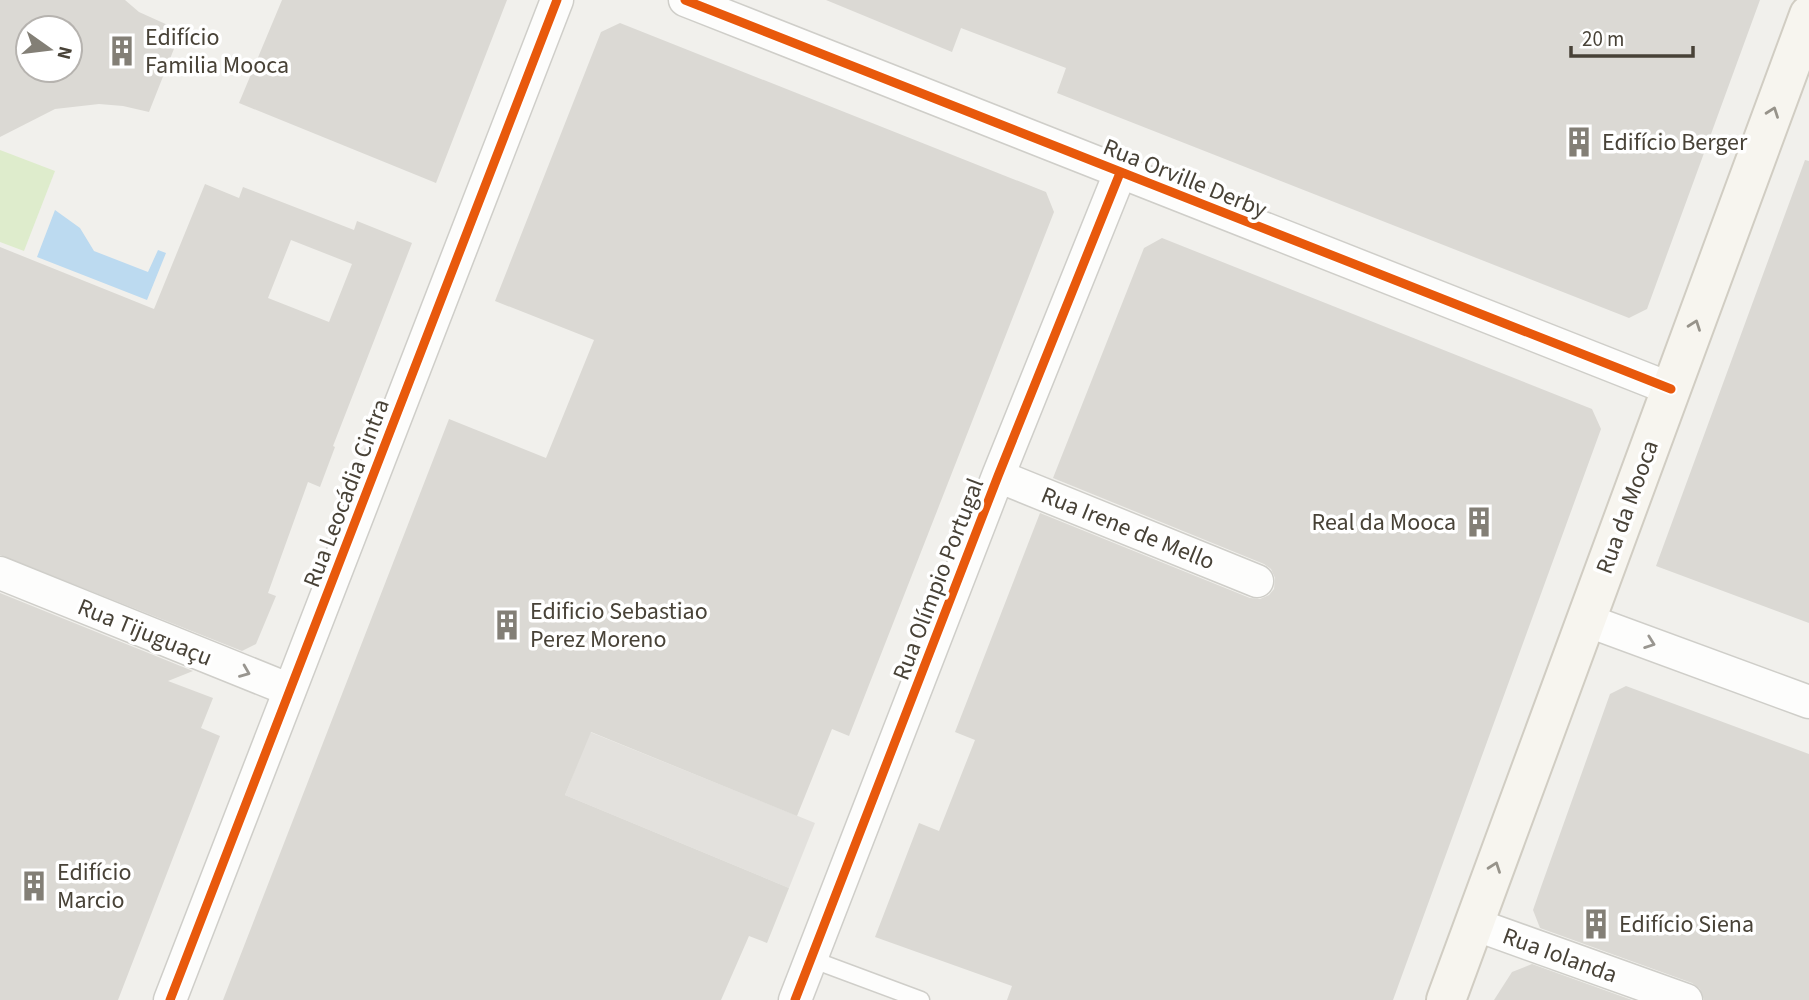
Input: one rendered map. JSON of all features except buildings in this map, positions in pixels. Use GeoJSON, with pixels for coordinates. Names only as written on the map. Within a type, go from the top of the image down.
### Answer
{"type":"FeatureCollection","features":[{"type":"Feature","properties":{"kind":"main road","name":"Rua da Mooca"},"geometry":{"type":"LineString","coordinates":[[1446,1000],[1809,15]]}},
{"type":"Feature","properties":{"kind":"street","name":"Rua Leocádia Cintra"},"geometry":{"type":"LineString","coordinates":[[170,1000],[557,0]]}},
{"type":"Feature","properties":{"kind":"street","name":"Rua Orville Derby"},"geometry":{"type":"LineString","coordinates":[[685,0],[1671,389]]}},
{"type":"Feature","properties":{"kind":"street","name":"Rua Olímpio Portugal"},"geometry":{"type":"LineString","coordinates":[[795,1000],[998,475],[1120,173]]}},
{"type":"Feature","properties":{"kind":"street","name":"Rua Irene de Mello"},"geometry":{"type":"LineString","coordinates":[[998,475],[1257,581]]}},
{"type":"Feature","properties":{"kind":"street","name":"Rua Tijuguaçu"},"geometry":{"type":"LineString","coordinates":[[0,573],[290,690]]}},
{"type":"Feature","properties":{"kind":"street"},"geometry":{"type":"LineString","coordinates":[[1586,620],[1809,702]]}},
{"type":"Feature","properties":{"kind":"street","name":"Rua Iolanda"},"geometry":{"type":"LineString","coordinates":[[1474,924],[1686,1000]]}},
{"type":"Feature","properties":{"kind":"lane"},"geometry":{"type":"LineString","coordinates":[[811,959],[922,1000]]}},
{"type":"Feature","properties":{"kind":"green space"},"geometry":{"type":"Polygon","coordinates":[[[0,150],[55,171],[24,251],[0,242],[0,150]]]}},
{"type":"Feature","properties":{"kind":"shaded area"},"geometry":{"type":"Polygon","coordinates":[[[590,732],[815,823],[789,888],[565,795],[590,732]]]}},
{"type":"Feature","properties":{"kind":"water"},"geometry":{"type":"Polygon","coordinates":[[[55,210],[80,228],[94,251],[148,272],[158,250],[166,253],[147,300],[37,257],[55,210]]]}},
{"type":"Feature","properties":{"kind":"cycle path"},"geometry":{"type":"LineString","coordinates":[[170,1000],[557,0]]}},
{"type":"Feature","properties":{"kind":"cycle path"},"geometry":{"type":"LineString","coordinates":[[685,0],[1671,389]]}},
{"type":"Feature","properties":{"kind":"cycle path"},"geometry":{"type":"LineString","coordinates":[[795,1000],[998,476],[1120,173]]}},
{"type":"Feature","properties":{"kind":"place","name":"Edifício Familia Mooca"},"geometry":{"type":"Point","coordinates":[122,51]}},
{"type":"Feature","properties":{"kind":"place","name":"Edifício Berger"},"geometry":{"type":"Point","coordinates":[1579,142]}},
{"type":"Feature","properties":{"kind":"place","name":"Real da Mooca"},"geometry":{"type":"Point","coordinates":[1479,522]}},
{"type":"Feature","properties":{"kind":"place","name":"Edificio Sebastiao Perez Moreno"},"geometry":{"type":"Point","coordinates":[507,625]}},
{"type":"Feature","properties":{"kind":"place","name":"Edifício Marcio"},"geometry":{"type":"Point","coordinates":[34,886]}},
{"type":"Feature","properties":{"kind":"place","name":"Edifício Siena"},"geometry":{"type":"Point","coordinates":[1596,924]}}]}
